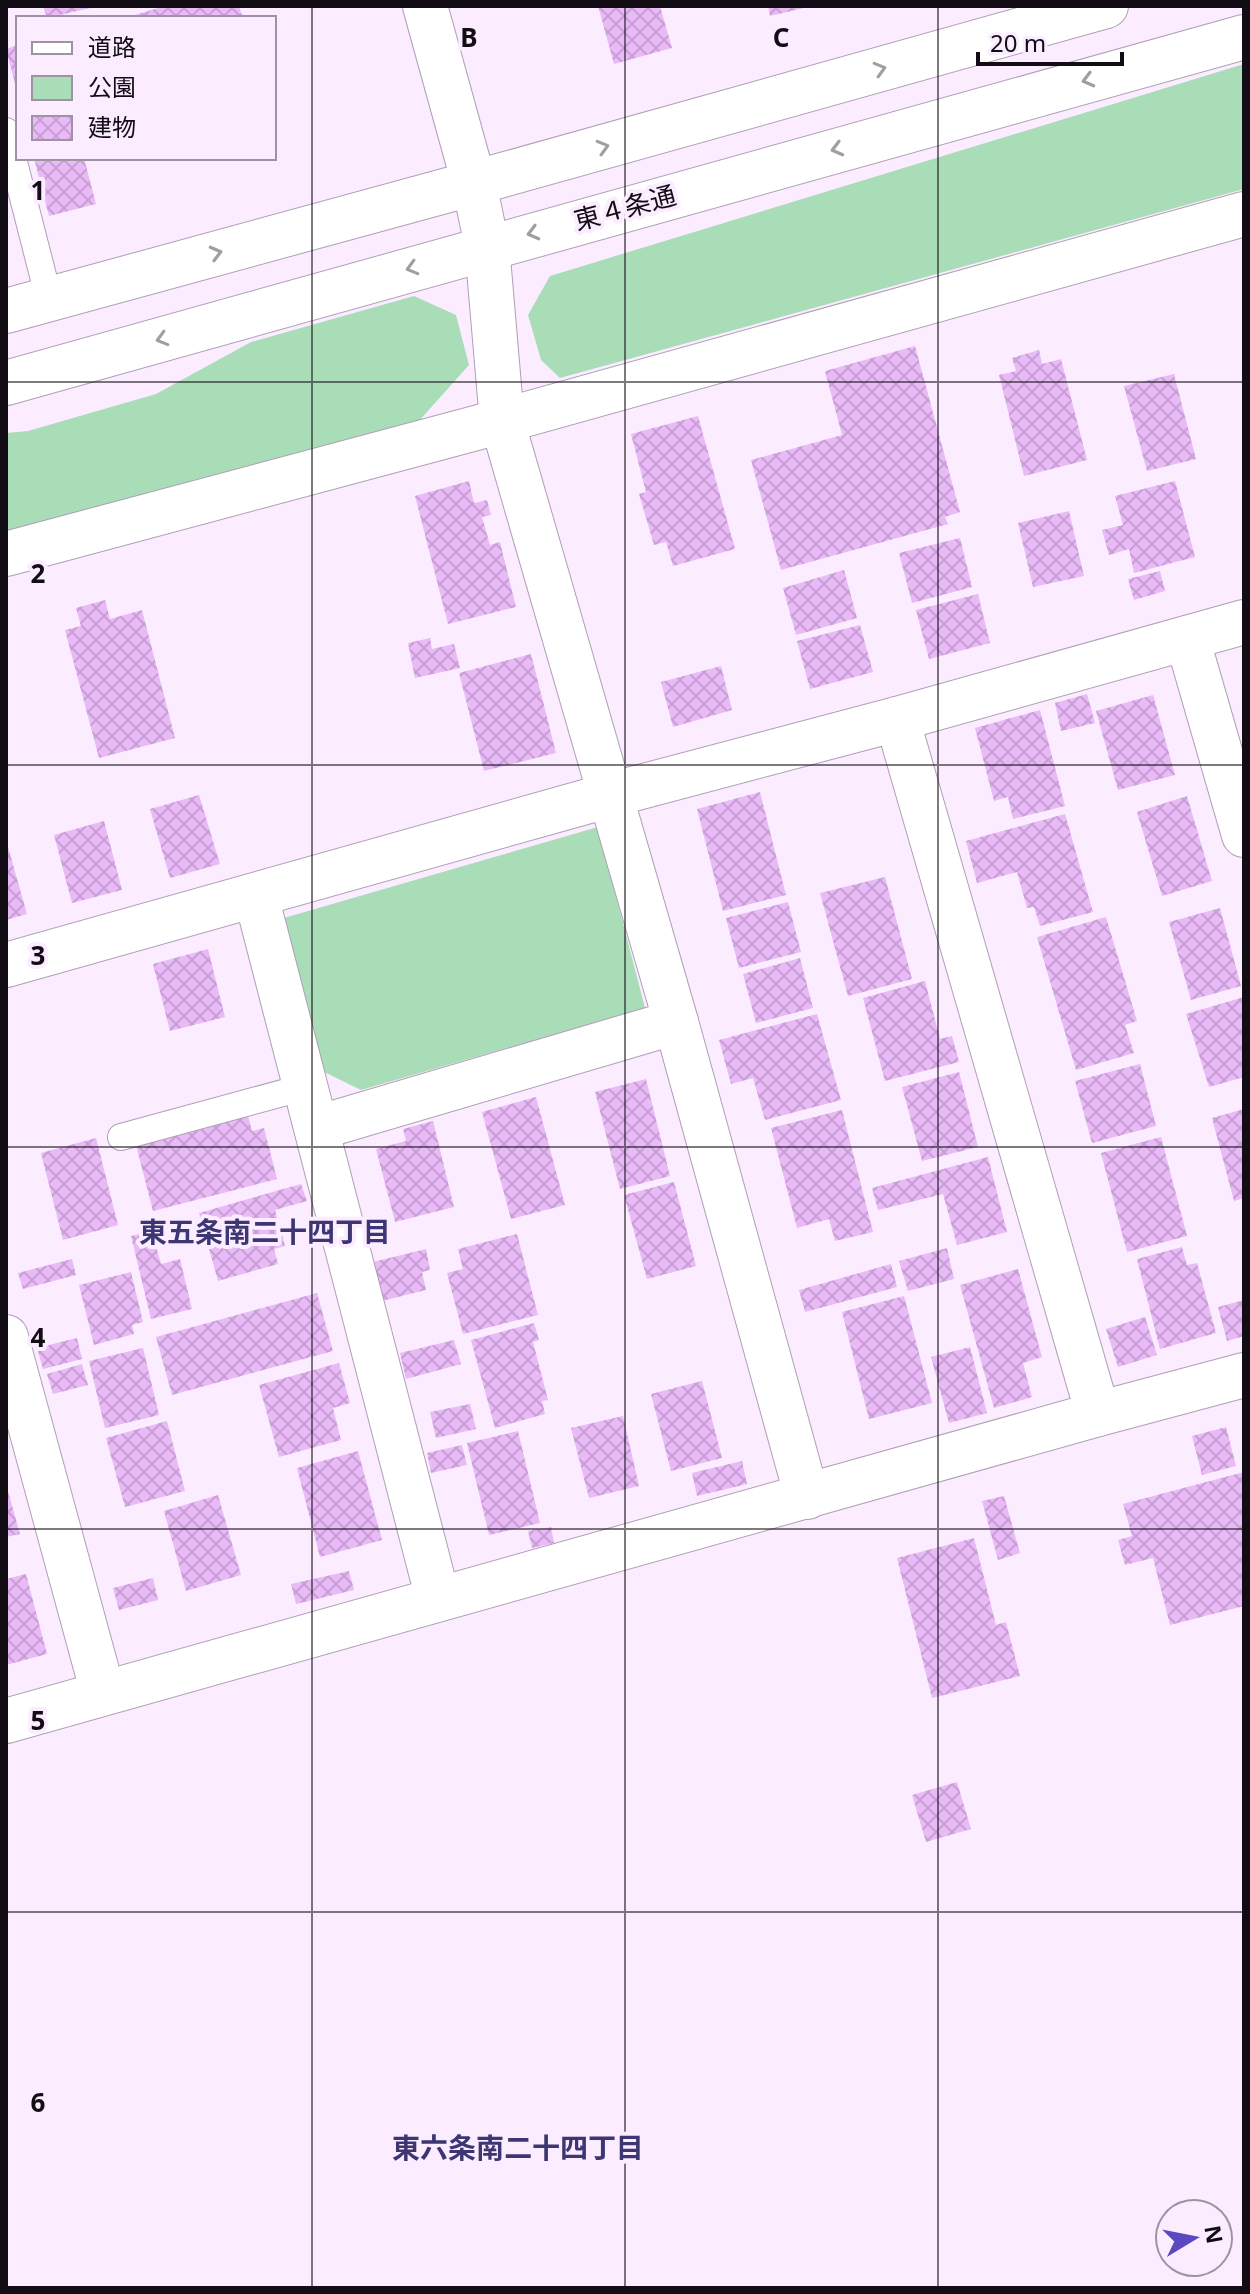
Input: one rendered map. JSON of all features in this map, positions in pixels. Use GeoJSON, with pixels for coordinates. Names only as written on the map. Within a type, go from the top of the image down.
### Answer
{"type":"FeatureCollection","features":[{"type":"Feature","properties":{"kind":"street"},"geometry":{"type":"LineString","coordinates":[[425,6],[474,183],[487,246],[502,421],[676,1022],[807,1497]]}},
{"type":"Feature","properties":{"kind":"street"},"geometry":{"type":"LineString","coordinates":[[6,311],[1106,6]]}},
{"type":"Feature","properties":{"kind":"street","name":"東４条通"},"geometry":{"type":"LineString","coordinates":[[6,383],[487,246],[1244,37]]}},
{"type":"Feature","properties":{"kind":"street"},"geometry":{"type":"LineString","coordinates":[[6,554],[502,421],[1244,214]]}},
{"type":"Feature","properties":{"kind":"street"},"geometry":{"type":"LineString","coordinates":[[6,965],[610,795],[1244,622]]}},
{"type":"Feature","properties":{"kind":"street"},"geometry":{"type":"LineString","coordinates":[[1187,638],[1244,835]]}},
{"type":"Feature","properties":{"kind":"street"},"geometry":{"type":"LineString","coordinates":[[897,719],[1098,1414]]}},
{"type":"Feature","properties":{"kind":"street"},"geometry":{"type":"LineString","coordinates":[[256,896],[438,1599]]}},
{"type":"Feature","properties":{"kind":"street"},"geometry":{"type":"LineString","coordinates":[[311,1107],[676,1022]]}},
{"type":"Feature","properties":{"kind":"street"},"geometry":{"type":"LineString","coordinates":[[6,1337],[103,1693]]}},
{"type":"Feature","properties":{"kind":"street"},"geometry":{"type":"LineString","coordinates":[[6,1721],[1244,1375]]}},
{"type":"Feature","properties":{"kind":"lane"},"geometry":{"type":"LineString","coordinates":[[6,131],[49,299]]}},
{"type":"Feature","properties":{"kind":"lane"},"geometry":{"type":"LineString","coordinates":[[121,1137],[311,1107]]}},
{"type":"Feature","properties":{"kind":"green space"},"geometry":{"type":"Polygon","coordinates":[[[1244,64],[1244,189],[560,378],[541,360],[528,315],[550,276],[1244,64]]]}},
{"type":"Feature","properties":{"kind":"green space"},"geometry":{"type":"Polygon","coordinates":[[[414,296],[456,315],[469,365],[418,422],[6,533],[6,433],[28,431],[156,394],[251,342],[414,296]]]}},
{"type":"Feature","properties":{"kind":"green space"},"geometry":{"type":"Polygon","coordinates":[[[598,827],[645,1008],[361,1090],[318,1069],[277,920],[598,827]]]}},
{"type":"Feature","properties":{"kind":"building"},"geometry":{"type":"Polygon","coordinates":[[[43,6],[94,6],[56,16],[46,16],[43,6]]]}},
{"type":"Feature","properties":{"kind":"building"},"geometry":{"type":"Polygon","coordinates":[[[165,6],[239,6],[242,16],[132,16],[165,6]]]}},
{"type":"Feature","properties":{"kind":"building"},"geometry":{"type":"Polygon","coordinates":[[[598,6],[660,6],[672,48],[614,64],[598,6]]]}},
{"type":"Feature","properties":{"kind":"building"},"geometry":{"type":"Polygon","coordinates":[[[768,6],[808,6],[808,7],[770,16],[768,6]]]}},
{"type":"Feature","properties":{"kind":"building"},"geometry":{"type":"Polygon","coordinates":[[[16,46],[16,87],[6,49],[16,46]]]}},
{"type":"Feature","properties":{"kind":"building"},"geometry":{"type":"Polygon","coordinates":[[[35,160],[85,160],[96,204],[49,216],[35,160]]]}},
{"type":"Feature","properties":{"kind":"building"},"geometry":{"type":"Polygon","coordinates":[[[915,346],[960,512],[945,517],[948,524],[781,570],[751,460],[842,435],[825,371],[915,346]]]}},
{"type":"Feature","properties":{"kind":"building"},"geometry":{"type":"Polygon","coordinates":[[[1039,350],[1042,364],[1061,359],[1087,460],[1024,476],[999,375],[1016,371],[1012,358],[1039,350]]]}},
{"type":"Feature","properties":{"kind":"building"},"geometry":{"type":"Polygon","coordinates":[[[1174,374],[1196,459],[1147,471],[1124,386],[1174,374]]]}},
{"type":"Feature","properties":{"kind":"building"},"geometry":{"type":"Polygon","coordinates":[[[698,416],[735,549],[673,566],[666,542],[654,545],[639,494],[646,492],[631,434],[698,416]]]}},
{"type":"Feature","properties":{"kind":"building"},"geometry":{"type":"Polygon","coordinates":[[[469,481],[474,503],[487,500],[491,515],[482,517],[490,545],[500,542],[516,607],[448,624],[415,496],[469,481]]]}},
{"type":"Feature","properties":{"kind":"building"},"geometry":{"type":"Polygon","coordinates":[[[1175,481],[1195,557],[1134,573],[1129,549],[1109,555],[1102,530],[1123,525],[1115,496],[1175,481]]]}},
{"type":"Feature","properties":{"kind":"building"},"geometry":{"type":"Polygon","coordinates":[[[1069,511],[1084,576],[1033,587],[1018,523],[1069,511]]]}},
{"type":"Feature","properties":{"kind":"building"},"geometry":{"type":"Polygon","coordinates":[[[960,538],[972,587],[912,603],[899,553],[960,538]]]}},
{"type":"Feature","properties":{"kind":"building"},"geometry":{"type":"Polygon","coordinates":[[[844,570],[857,618],[796,635],[783,588],[844,570]]]}},
{"type":"Feature","properties":{"kind":"building"},"geometry":{"type":"Polygon","coordinates":[[[1160,571],[1165,591],[1134,600],[1128,579],[1160,571]]]}},
{"type":"Feature","properties":{"kind":"building"},"geometry":{"type":"Polygon","coordinates":[[[978,594],[990,643],[929,659],[916,610],[978,594]]]}},
{"type":"Feature","properties":{"kind":"building"},"geometry":{"type":"Polygon","coordinates":[[[105,600],[110,619],[142,610],[175,738],[99,758],[65,630],[81,626],[76,608],[105,600]]]}},
{"type":"Feature","properties":{"kind":"building"},"geometry":{"type":"Polygon","coordinates":[[[860,625],[873,672],[810,689],[797,641],[860,625]]]}},
{"type":"Feature","properties":{"kind":"building"},"geometry":{"type":"Polygon","coordinates":[[[430,638],[432,649],[454,644],[460,668],[415,678],[408,643],[430,638]]]}},
{"type":"Feature","properties":{"kind":"building"},"geometry":{"type":"Polygon","coordinates":[[[531,654],[556,753],[484,771],[459,673],[531,654]]]}},
{"type":"Feature","properties":{"kind":"building"},"geometry":{"type":"Polygon","coordinates":[[[721,666],[732,710],[673,727],[661,682],[721,666]]]}},
{"type":"Feature","properties":{"kind":"building"},"geometry":{"type":"Polygon","coordinates":[[[1087,694],[1095,723],[1061,731],[1055,703],[1087,694]]]}},
{"type":"Feature","properties":{"kind":"building"},"geometry":{"type":"Polygon","coordinates":[[[1153,695],[1175,775],[1118,790],[1096,711],[1153,695]]]}},
{"type":"Feature","properties":{"kind":"building"},"geometry":{"type":"Polygon","coordinates":[[[1040,710],[1065,806],[1013,819],[1008,797],[994,801],[975,728],[1040,710]]]}},
{"type":"Feature","properties":{"kind":"building"},"geometry":{"type":"Polygon","coordinates":[[[760,792],[786,895],[723,911],[697,809],[760,792]]]}},
{"type":"Feature","properties":{"kind":"building"},"geometry":{"type":"Polygon","coordinates":[[[199,795],[220,864],[170,878],[150,809],[199,795]]]}},
{"type":"Feature","properties":{"kind":"building"},"geometry":{"type":"Polygon","coordinates":[[[1187,796],[1212,881],[1162,896],[1137,812],[1187,796]]]}},
{"type":"Feature","properties":{"kind":"building"},"geometry":{"type":"Polygon","coordinates":[[[1065,814],[1093,912],[1040,926],[1034,907],[1027,908],[1017,872],[977,883],[966,841],[1065,814]]]}},
{"type":"Feature","properties":{"kind":"building"},"geometry":{"type":"Polygon","coordinates":[[[104,821],[122,890],[72,903],[54,835],[104,821]]]}},
{"type":"Feature","properties":{"kind":"building"},"geometry":{"type":"Polygon","coordinates":[[[6,848],[27,914],[6,920],[6,848]]]}},
{"type":"Feature","properties":{"kind":"building"},"geometry":{"type":"Polygon","coordinates":[[[885,877],[912,979],[848,996],[820,893],[885,877]]]}},
{"type":"Feature","properties":{"kind":"building"},"geometry":{"type":"Polygon","coordinates":[[[788,902],[801,952],[739,968],[726,918],[788,902]]]}},
{"type":"Feature","properties":{"kind":"building"},"geometry":{"type":"Polygon","coordinates":[[[1220,908],[1241,986],[1191,1000],[1169,922],[1220,908]]]}},
{"type":"Feature","properties":{"kind":"building"},"geometry":{"type":"Polygon","coordinates":[[[1106,917],[1137,1021],[1125,1025],[1134,1053],[1076,1070],[1037,937],[1106,917]]]}},
{"type":"Feature","properties":{"kind":"building"},"geometry":{"type":"Polygon","coordinates":[[[208,949],[225,1017],[170,1031],[153,964],[208,949]]]}},
{"type":"Feature","properties":{"kind":"building"},"geometry":{"type":"Polygon","coordinates":[[[800,958],[813,1008],[756,1023],[743,974],[800,958]]]}},
{"type":"Feature","properties":{"kind":"building"},"geometry":{"type":"Polygon","coordinates":[[[925,981],[940,1039],[952,1036],[959,1062],[885,1081],[863,998],[925,981]]]}},
{"type":"Feature","properties":{"kind":"building"},"geometry":{"type":"Polygon","coordinates":[[[1244,997],[1244,1077],[1209,1087],[1186,1014],[1244,997]]]}},
{"type":"Feature","properties":{"kind":"building"},"geometry":{"type":"Polygon","coordinates":[[[817,1014],[841,1100],[765,1120],[753,1078],[731,1084],[719,1040],[817,1014]]]}},
{"type":"Feature","properties":{"kind":"building"},"geometry":{"type":"Polygon","coordinates":[[[1140,1064],[1156,1126],[1092,1143],[1075,1081],[1140,1064]]]}},
{"type":"Feature","properties":{"kind":"building"},"geometry":{"type":"Polygon","coordinates":[[[959,1072],[978,1147],[922,1161],[902,1087],[959,1072]]]}},
{"type":"Feature","properties":{"kind":"building"},"geometry":{"type":"Polygon","coordinates":[[[646,1079],[670,1176],[620,1189],[595,1092],[646,1079]]]}},
{"type":"Feature","properties":{"kind":"building"},"geometry":{"type":"Polygon","coordinates":[[[536,1097],[565,1205],[511,1219],[482,1112],[536,1097]]]}},
{"type":"Feature","properties":{"kind":"building"},"geometry":{"type":"Polygon","coordinates":[[[1244,1109],[1244,1198],[1234,1201],[1212,1118],[1244,1109]]]}},
{"type":"Feature","properties":{"kind":"building"},"geometry":{"type":"Polygon","coordinates":[[[842,1110],[873,1232],[835,1241],[829,1219],[797,1228],[771,1128],[842,1110]]]}},
{"type":"Feature","properties":{"kind":"building"},"geometry":{"type":"Polygon","coordinates":[[[248,1116],[252,1131],[264,1128],[277,1179],[153,1211],[136,1145],[248,1116]]]}},
{"type":"Feature","properties":{"kind":"building"},"geometry":{"type":"Polygon","coordinates":[[[433,1121],[454,1207],[395,1222],[376,1149],[406,1141],[403,1129],[433,1121]]]}},
{"type":"Feature","properties":{"kind":"building"},"geometry":{"type":"Polygon","coordinates":[[[1161,1137],[1187,1236],[1127,1252],[1101,1153],[1161,1137]]]}},
{"type":"Feature","properties":{"kind":"building"},"geometry":{"type":"Polygon","coordinates":[[[96,1138],[118,1225],[63,1240],[41,1153],[96,1138]]]}},
{"type":"Feature","properties":{"kind":"building"},"geometry":{"type":"Polygon","coordinates":[[[988,1157],[1007,1232],[957,1245],[943,1194],[878,1210],[872,1188],[988,1157]]]}},
{"type":"Feature","properties":{"kind":"building"},"geometry":{"type":"Polygon","coordinates":[[[674,1182],[696,1266],[647,1279],[624,1195],[674,1182]]]}},
{"type":"Feature","properties":{"kind":"building"},"geometry":{"type":"Polygon","coordinates":[[[301,1184],[307,1201],[275,1210],[285,1246],[274,1249],[278,1264],[218,1281],[199,1213],[301,1184]]]}},
{"type":"Feature","properties":{"kind":"building"},"geometry":{"type":"Polygon","coordinates":[[[152,1231],[161,1264],[180,1259],[192,1309],[151,1319],[131,1236],[152,1231]]]}},
{"type":"Feature","properties":{"kind":"building"},"geometry":{"type":"Polygon","coordinates":[[[517,1234],[538,1315],[463,1334],[447,1273],[463,1269],[458,1249],[517,1234]]]}},
{"type":"Feature","properties":{"kind":"building"},"geometry":{"type":"Polygon","coordinates":[[[1182,1247],[1187,1265],[1197,1263],[1216,1333],[1160,1349],[1137,1259],[1182,1247]]]}},
{"type":"Feature","properties":{"kind":"building"},"geometry":{"type":"Polygon","coordinates":[[[947,1248],[954,1279],[908,1291],[899,1261],[947,1248]]]}},
{"type":"Feature","properties":{"kind":"building"},"geometry":{"type":"Polygon","coordinates":[[[426,1249],[430,1270],[422,1272],[426,1290],[382,1301],[373,1262],[426,1249]]]}},
{"type":"Feature","properties":{"kind":"building"},"geometry":{"type":"Polygon","coordinates":[[[72,1259],[76,1275],[23,1289],[18,1273],[72,1259]]]}},
{"type":"Feature","properties":{"kind":"building"},"geometry":{"type":"Polygon","coordinates":[[[891,1264],[897,1287],[805,1312],[799,1290],[891,1264]]]}},
{"type":"Feature","properties":{"kind":"building"},"geometry":{"type":"Polygon","coordinates":[[[1018,1269],[1042,1357],[1023,1363],[1032,1397],[994,1408],[960,1285],[1018,1269]]]}},
{"type":"Feature","properties":{"kind":"building"},"geometry":{"type":"Polygon","coordinates":[[[131,1272],[143,1322],[132,1325],[134,1334],[94,1345],[79,1285],[131,1272]]]}},
{"type":"Feature","properties":{"kind":"building"},"geometry":{"type":"Polygon","coordinates":[[[317,1293],[333,1351],[172,1395],[156,1337],[317,1293]]]}},
{"type":"Feature","properties":{"kind":"building"},"geometry":{"type":"Polygon","coordinates":[[[904,1296],[932,1403],[869,1419],[842,1312],[904,1296]]]}},
{"type":"Feature","properties":{"kind":"building"},"geometry":{"type":"Polygon","coordinates":[[[1244,1300],[1244,1336],[1227,1341],[1218,1307],[1244,1300]]]}},
{"type":"Feature","properties":{"kind":"building"},"geometry":{"type":"Polygon","coordinates":[[[1145,1317],[1157,1355],[1118,1367],[1106,1329],[1145,1317]]]}},
{"type":"Feature","properties":{"kind":"building"},"geometry":{"type":"Polygon","coordinates":[[[534,1323],[539,1340],[533,1342],[548,1400],[542,1401],[545,1414],[495,1428],[471,1340],[534,1323]]]}},
{"type":"Feature","properties":{"kind":"building"},"geometry":{"type":"Polygon","coordinates":[[[77,1338],[82,1359],[43,1369],[37,1348],[77,1338]]]}},
{"type":"Feature","properties":{"kind":"building"},"geometry":{"type":"Polygon","coordinates":[[[454,1340],[461,1364],[406,1379],[400,1353],[454,1340]]]}},
{"type":"Feature","properties":{"kind":"building"},"geometry":{"type":"Polygon","coordinates":[[[970,1347],[987,1413],[949,1423],[931,1357],[970,1347]]]}},
{"type":"Feature","properties":{"kind":"building"},"geometry":{"type":"Polygon","coordinates":[[[143,1348],[159,1415],[105,1428],[89,1361],[143,1348]]]}},
{"type":"Feature","properties":{"kind":"building"},"geometry":{"type":"Polygon","coordinates":[[[339,1363],[350,1403],[333,1408],[341,1440],[279,1457],[259,1385],[339,1363]]]}},
{"type":"Feature","properties":{"kind":"building"},"geometry":{"type":"Polygon","coordinates":[[[82,1364],[88,1385],[53,1394],[47,1374],[82,1364]]]}},
{"type":"Feature","properties":{"kind":"building"},"geometry":{"type":"Polygon","coordinates":[[[702,1381],[722,1458],[671,1471],[651,1394],[702,1381]]]}},
{"type":"Feature","properties":{"kind":"building"},"geometry":{"type":"Polygon","coordinates":[[[470,1404],[476,1429],[436,1438],[430,1412],[470,1404]]]}},
{"type":"Feature","properties":{"kind":"building"},"geometry":{"type":"Polygon","coordinates":[[[623,1416],[639,1486],[589,1498],[571,1428],[623,1416]]]}},
{"type":"Feature","properties":{"kind":"building"},"geometry":{"type":"Polygon","coordinates":[[[167,1421],[185,1491],[125,1507],[106,1438],[167,1421]]]}},
{"type":"Feature","properties":{"kind":"building"},"geometry":{"type":"Polygon","coordinates":[[[1226,1427],[1236,1466],[1202,1475],[1192,1436],[1226,1427]]]}},
{"type":"Feature","properties":{"kind":"building"},"geometry":{"type":"Polygon","coordinates":[[[518,1431],[540,1523],[489,1535],[467,1443],[518,1431]]]}},
{"type":"Feature","properties":{"kind":"building"},"geometry":{"type":"Polygon","coordinates":[[[462,1445],[467,1465],[431,1473],[427,1453],[462,1445]]]}},
{"type":"Feature","properties":{"kind":"building"},"geometry":{"type":"Polygon","coordinates":[[[358,1451],[382,1540],[320,1557],[297,1468],[358,1451]]]}},
{"type":"Feature","properties":{"kind":"building"},"geometry":{"type":"Polygon","coordinates":[[[742,1461],[747,1484],[697,1496],[692,1473],[742,1461]]]}},
{"type":"Feature","properties":{"kind":"building"},"geometry":{"type":"Polygon","coordinates":[[[1244,1472],[1244,1606],[1170,1625],[1153,1558],[1125,1565],[1118,1540],[1132,1536],[1123,1504],[1244,1472]]]}},
{"type":"Feature","properties":{"kind":"building"},"geometry":{"type":"Polygon","coordinates":[[[6,1489],[20,1534],[6,1537],[6,1489]]]}},
{"type":"Feature","properties":{"kind":"building"},"geometry":{"type":"Polygon","coordinates":[[[218,1495],[241,1575],[186,1591],[164,1511],[218,1495]]]}},
{"type":"Feature","properties":{"kind":"building"},"geometry":{"type":"Polygon","coordinates":[[[1004,1496],[1020,1553],[998,1560],[982,1501],[1004,1496]]]}},
{"type":"Feature","properties":{"kind":"building"},"geometry":{"type":"Polygon","coordinates":[[[551,1527],[554,1543],[532,1548],[528,1531],[551,1527]]]}},
{"type":"Feature","properties":{"kind":"building"},"geometry":{"type":"Polygon","coordinates":[[[974,1538],[996,1625],[1006,1622],[1020,1676],[932,1698],[897,1558],[974,1538]]]}},
{"type":"Feature","properties":{"kind":"building"},"geometry":{"type":"Polygon","coordinates":[[[349,1571],[354,1590],[296,1604],[291,1584],[349,1571]]]}},
{"type":"Feature","properties":{"kind":"building"},"geometry":{"type":"Polygon","coordinates":[[[26,1574],[47,1654],[6,1665],[6,1579],[26,1574]]]}},
{"type":"Feature","properties":{"kind":"building"},"geometry":{"type":"Polygon","coordinates":[[[153,1578],[158,1600],[119,1610],[113,1588],[153,1578]]]}},
{"type":"Feature","properties":{"kind":"building"},"geometry":{"type":"Polygon","coordinates":[[[957,1782],[971,1829],[926,1842],[912,1795],[957,1782]]]}},
{"type":"Feature","properties":{"kind":"district","name":"東五条南二十四丁目"},"geometry":{"type":"Point","coordinates":[265,1232]}},
{"type":"Feature","properties":{"kind":"district","name":"東六条南二十四丁目"},"geometry":{"type":"Point","coordinates":[518,2148]}}]}
